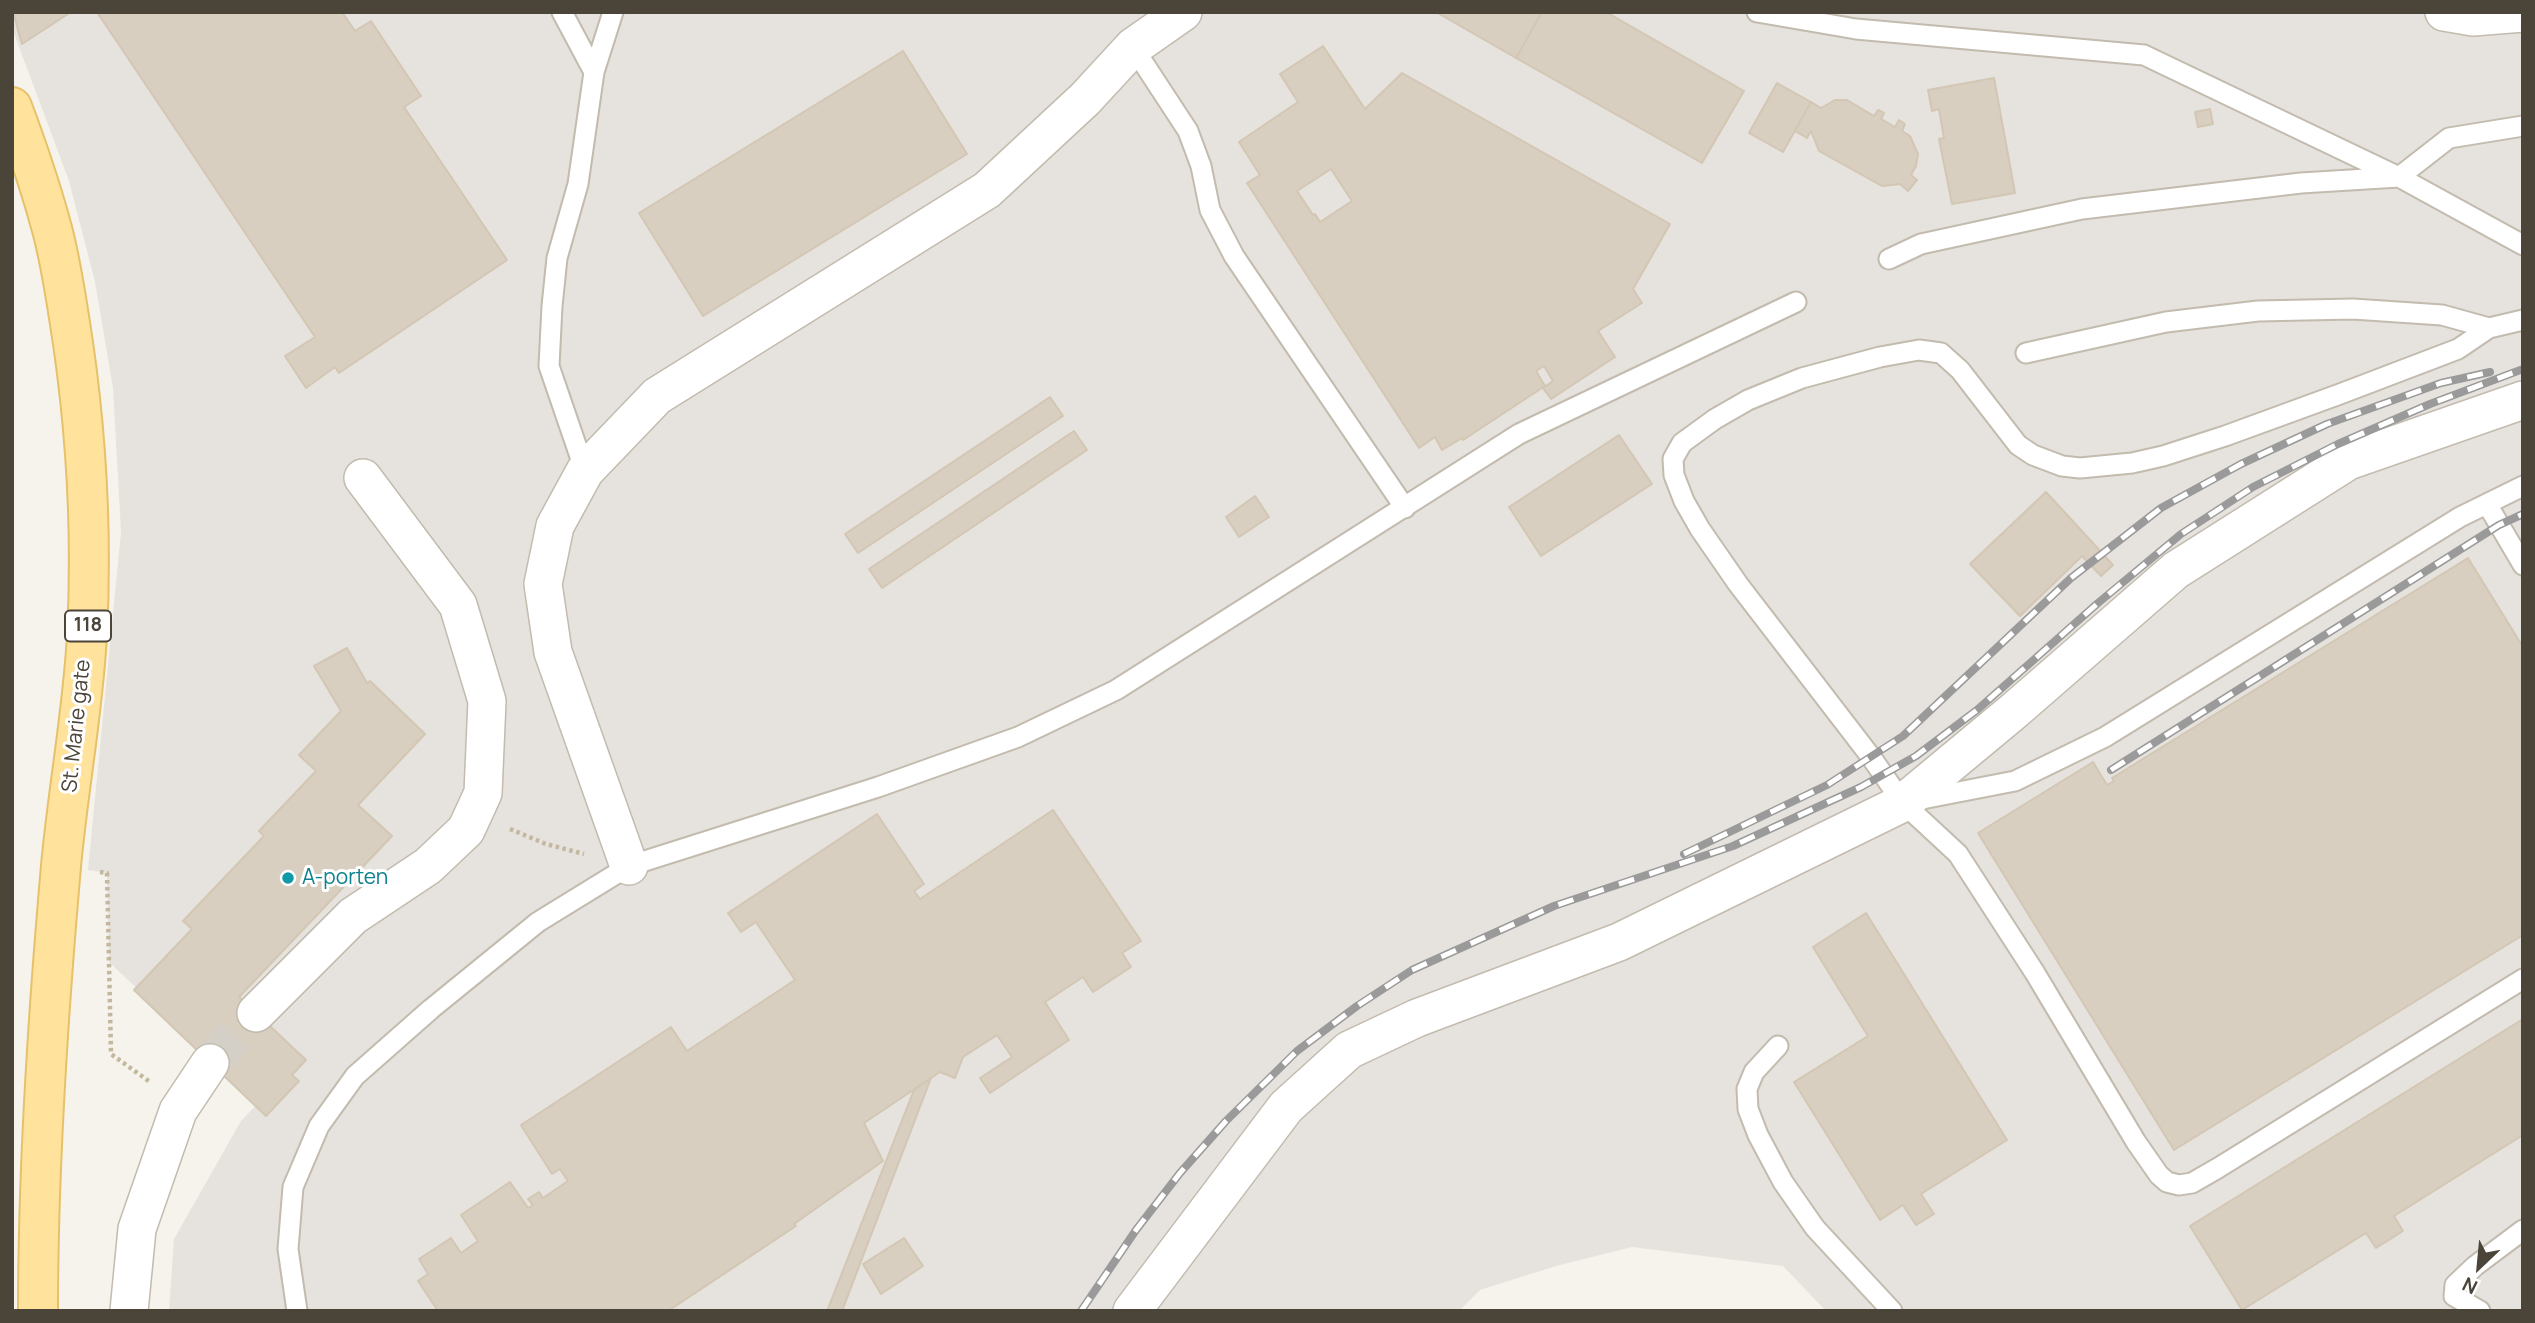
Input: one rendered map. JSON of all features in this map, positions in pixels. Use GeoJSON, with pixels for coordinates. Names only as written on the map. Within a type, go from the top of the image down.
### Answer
{"type":"FeatureCollection","features":[{"type":"Feature","properties":{"kind":"main road","name":"St. Marie gate"},"geometry":{"type":"LineString","coordinates":[[12,107],[32,160],[52,231],[66,299],[80,393],[88,481],[89,584],[86,652],[62,862],[46,1063],[39,1206],[38,1311]]}},
{"type":"Feature","properties":{"kind":"street"},"geometry":{"type":"LineString","coordinates":[[629,866],[553,652],[543,584],[555,526],[585,471],[657,396],[987,190],[1085,99],[1133,47],[1183,12]]}},
{"type":"Feature","properties":{"kind":"street"},"geometry":{"type":"LineString","coordinates":[[2444,12],[2473,18],[2523,13]]}},
{"type":"Feature","properties":{"kind":"street"},"geometry":{"type":"LineString","coordinates":[[1132,1311],[1286,1107],[1349,1050],[1417,1018],[1619,942],[1903,803],[2176,570],[2348,461],[2523,400]]}},
{"type":"Feature","properties":{"kind":"street"},"geometry":{"type":"LineString","coordinates":[[256,1013],[353,916],[428,866],[466,830],[483,793],[487,701],[458,605],[363,478]]}},
{"type":"Feature","properties":{"kind":"street"},"geometry":{"type":"LineString","coordinates":[[129,1311],[137,1229],[178,1111],[210,1063]]}},
{"type":"Feature","properties":{"kind":"lane"},"geometry":{"type":"LineString","coordinates":[[562,12],[594,72]]}},
{"type":"Feature","properties":{"kind":"lane"},"geometry":{"type":"LineString","coordinates":[[585,471],[549,366],[557,258],[578,184],[594,72],[613,12]]}},
{"type":"Feature","properties":{"kind":"lane"},"geometry":{"type":"LineString","coordinates":[[1757,12],[1856,29],[2144,55],[2399,177],[2523,246]]}},
{"type":"Feature","properties":{"kind":"lane"},"geometry":{"type":"LineString","coordinates":[[1133,47],[1188,131],[1201,166],[1210,210],[1234,256],[1405,508]]}},
{"type":"Feature","properties":{"kind":"lane"},"geometry":{"type":"LineString","coordinates":[[1889,259],[1921,244],[2082,208],[2301,183],[2399,177],[2449,138],[2523,126]]}},
{"type":"Feature","properties":{"kind":"lane"},"geometry":{"type":"LineString","coordinates":[[297,1311],[288,1249],[293,1187],[319,1126],[355,1076],[431,1009],[538,922],[629,866],[878,787],[1018,737],[1116,690],[1519,433],[1796,302]]}},
{"type":"Feature","properties":{"kind":"lane"},"geometry":{"type":"LineString","coordinates":[[2026,353],[2152,324],[2258,311],[2353,309],[2442,315],[2489,328]]}},
{"type":"Feature","properties":{"kind":"lane"},"geometry":{"type":"LineString","coordinates":[[2523,320],[2489,328],[2458,348],[2340,394],[2213,440],[2132,463],[2080,468],[2062,466],[2033,455],[2018,445],[1961,370],[1941,353],[1919,350],[1880,357],[1802,378],[1748,400],[1682,443],[1673,459],[1674,475],[1700,529],[1738,584],[1871,757],[1903,803],[1958,854],[2035,973],[2136,1142],[2167,1182],[2179,1185],[2192,1183],[2523,979]]}},
{"type":"Feature","properties":{"kind":"lane"},"geometry":{"type":"LineString","coordinates":[[1903,803],[2015,781],[2105,737],[2460,517],[2523,486]]}},
{"type":"Feature","properties":{"kind":"lane"},"geometry":{"type":"LineString","coordinates":[[2487,504],[2523,565]]}},
{"type":"Feature","properties":{"kind":"lane"},"geometry":{"type":"LineString","coordinates":[[1778,1046],[1754,1072],[1747,1090],[1748,1109],[1758,1135],[1783,1182],[1815,1228],[1892,1311]]}},
{"type":"Feature","properties":{"kind":"lane"},"geometry":{"type":"LineString","coordinates":[[2480,1311],[2454,1296],[2455,1285],[2475,1266],[2523,1230]]}},
{"type":"Feature","properties":{"kind":"path"},"geometry":{"type":"LineString","coordinates":[[473,814],[546,844],[629,866]]}},
{"type":"Feature","properties":{"kind":"path"},"geometry":{"type":"LineString","coordinates":[[62,862],[107,873],[111,1054],[124,1062]]}},
{"type":"Feature","properties":{"kind":"shaded area"},"geometry":{"type":"Polygon","coordinates":[[[12,12],[2523,12],[2523,1311],[1826,1311],[1783,1266],[1632,1247],[1556,1266],[1480,1290],[1459,1311],[169,1311],[174,1239],[241,1121],[258,1103],[109,962],[107,873],[88,870],[121,532],[113,388],[95,282],[69,181],[12,28],[12,12]]]}},
{"type":"Feature","properties":{"kind":"building"},"geometry":{"type":"Polygon","coordinates":[[[13,12],[71,12],[22,44],[13,12]]]}},
{"type":"Feature","properties":{"kind":"building"},"geometry":{"type":"Polygon","coordinates":[[[97,12],[342,12],[355,31],[371,21],[421,96],[404,107],[507,260],[339,373],[335,367],[306,388],[285,356],[315,337],[97,12]]]}},
{"type":"Feature","properties":{"kind":"building"},"geometry":{"type":"Polygon","coordinates":[[[1436,12],[1542,12],[1516,58],[1436,12]]]}},
{"type":"Feature","properties":{"kind":"building"},"geometry":{"type":"Polygon","coordinates":[[[1542,12],[1606,12],[1744,91],[1702,163],[1516,58],[1542,12]]]}},
{"type":"Feature","properties":{"kind":"building"},"geometry":{"type":"Polygon","coordinates":[[[1323,46],[1365,109],[1402,73],[1670,224],[1633,289],[1642,303],[1598,331],[1615,357],[1551,399],[1543,388],[1553,381],[1544,366],[1536,371],[1545,386],[1463,440],[1462,438],[1442,450],[1435,437],[1419,448],[1247,183],[1260,175],[1239,142],[1298,102],[1280,74],[1323,46]],[[1331,169],[1297,191],[1320,222],[1352,201],[1331,169]]]}},
{"type":"Feature","properties":{"kind":"building"},"geometry":{"type":"Polygon","coordinates":[[[903,51],[967,154],[703,316],[639,213],[903,51]]]}},
{"type":"Feature","properties":{"kind":"building"},"geometry":{"type":"Polygon","coordinates":[[[1994,78],[2015,193],[1952,204],[1939,139],[1944,138],[1939,109],[1932,111],[1928,90],[1994,78]]]}},
{"type":"Feature","properties":{"kind":"building"},"geometry":{"type":"Polygon","coordinates":[[[1777,83],[1811,102],[1783,152],[1749,133],[1777,83]]]}},
{"type":"Feature","properties":{"kind":"building"},"geometry":{"type":"Polygon","coordinates":[[[1835,100],[1847,100],[1874,116],[1878,110],[1884,113],[1881,119],[1895,127],[1899,120],[1905,124],[1902,131],[1910,136],[1918,154],[1911,175],[1917,180],[1908,191],[1900,184],[1882,186],[1819,151],[1811,131],[1807,138],[1795,131],[1811,102],[1821,108],[1835,100]]]}},
{"type":"Feature","properties":{"kind":"building"},"geometry":{"type":"Polygon","coordinates":[[[2210,109],[2213,124],[2198,127],[2195,112],[2210,109]]]}},
{"type":"Feature","properties":{"kind":"building"},"geometry":{"type":"Polygon","coordinates":[[[1050,397],[1063,416],[858,553],[845,534],[1050,397]]]}},
{"type":"Feature","properties":{"kind":"building"},"geometry":{"type":"Polygon","coordinates":[[[1074,431],[1087,450],[882,588],[869,569],[1074,431]]]}},
{"type":"Feature","properties":{"kind":"building"},"geometry":{"type":"Polygon","coordinates":[[[1619,435],[1652,484],[1541,556],[1509,507],[1619,435]]]}},
{"type":"Feature","properties":{"kind":"building"},"geometry":{"type":"Polygon","coordinates":[[[2046,492],[2113,565],[2101,576],[2082,556],[2020,616],[1970,564],[2046,492]]]}},
{"type":"Feature","properties":{"kind":"building"},"geometry":{"type":"Polygon","coordinates":[[[1255,496],[1269,517],[1239,537],[1226,517],[1255,496]]]}},
{"type":"Feature","properties":{"kind":"building"},"geometry":{"type":"Polygon","coordinates":[[[2468,558],[2523,647],[2523,935],[2174,1150],[1978,833],[2093,762],[2107,785],[2114,781],[2112,778],[2468,558]]]}},
{"type":"Feature","properties":{"kind":"building","name":"A-porten"},"geometry":{"type":"Polygon","coordinates":[[[347,648],[367,683],[370,681],[425,734],[358,805],[392,836],[239,997],[306,1060],[292,1075],[299,1081],[266,1116],[134,990],[192,929],[183,921],[264,836],[259,831],[316,771],[299,755],[341,711],[314,666],[347,648]]]}},
{"type":"Feature","properties":{"kind":"building"},"geometry":{"type":"Polygon","coordinates":[[[1053,810],[1141,941],[1122,953],[1131,967],[1093,992],[1083,977],[1045,1002],[1069,1040],[990,1093],[980,1078],[1012,1057],[997,1035],[963,1057],[955,1078],[940,1072],[864,1123],[883,1161],[794,1224],[796,1226],[668,1311],[438,1311],[418,1281],[428,1274],[419,1259],[451,1238],[461,1253],[478,1241],[461,1215],[510,1182],[528,1208],[533,1205],[528,1199],[539,1192],[543,1198],[568,1181],[560,1169],[552,1174],[521,1125],[671,1027],[687,1051],[795,980],[756,922],[741,932],[728,913],[877,814],[924,884],[914,891],[920,899],[1053,810]]]}},
{"type":"Feature","properties":{"kind":"building"},"geometry":{"type":"Polygon","coordinates":[[[1866,913],[2007,1140],[1921,1194],[1934,1214],[1916,1225],[1903,1205],[1880,1220],[1794,1082],[1868,1036],[1813,947],[1866,913]]]}},
{"type":"Feature","properties":{"kind":"building"},"geometry":{"type":"Polygon","coordinates":[[[2523,1019],[2523,1135],[2394,1216],[2403,1231],[2376,1248],[2366,1233],[2242,1310],[2190,1226],[2523,1019]]]}},
{"type":"Feature","properties":{"kind":"building"},"geometry":{"type":"Polygon","coordinates":[[[931,1078],[842,1311],[827,1311],[914,1090],[931,1078]]]}},
{"type":"Feature","properties":{"kind":"building"},"geometry":{"type":"Polygon","coordinates":[[[904,1238],[923,1266],[881,1294],[863,1264],[904,1238]]]}},
{"type":"Feature","properties":{"kind":"tunnel"},"geometry":{"type":"LineString","coordinates":[[210,1063],[256,1013]]}},
{"type":"Feature","properties":{"kind":"railway"},"geometry":{"type":"LineString","coordinates":[[1081,1311],[1136,1230],[1180,1173],[1226,1121],[1297,1051],[1357,1006],[1412,970],[1554,906],[1733,846],[1861,787],[1916,756],[1977,710],[2181,534],[2253,487],[2338,444],[2430,404],[2523,369]]}},
{"type":"Feature","properties":{"kind":"railway"},"geometry":{"type":"LineString","coordinates":[[1684,854],[1827,785],[1903,736],[2071,578],[2161,508],[2241,464],[2327,424],[2441,383],[2490,372]]}},
{"type":"Feature","properties":{"kind":"railway"},"geometry":{"type":"LineString","coordinates":[[2111,770],[2499,525],[2523,514]]}},
{"type":"Feature","properties":{"kind":"place","name":"A-porten"},"geometry":{"type":"Point","coordinates":[288,878]}}]}
